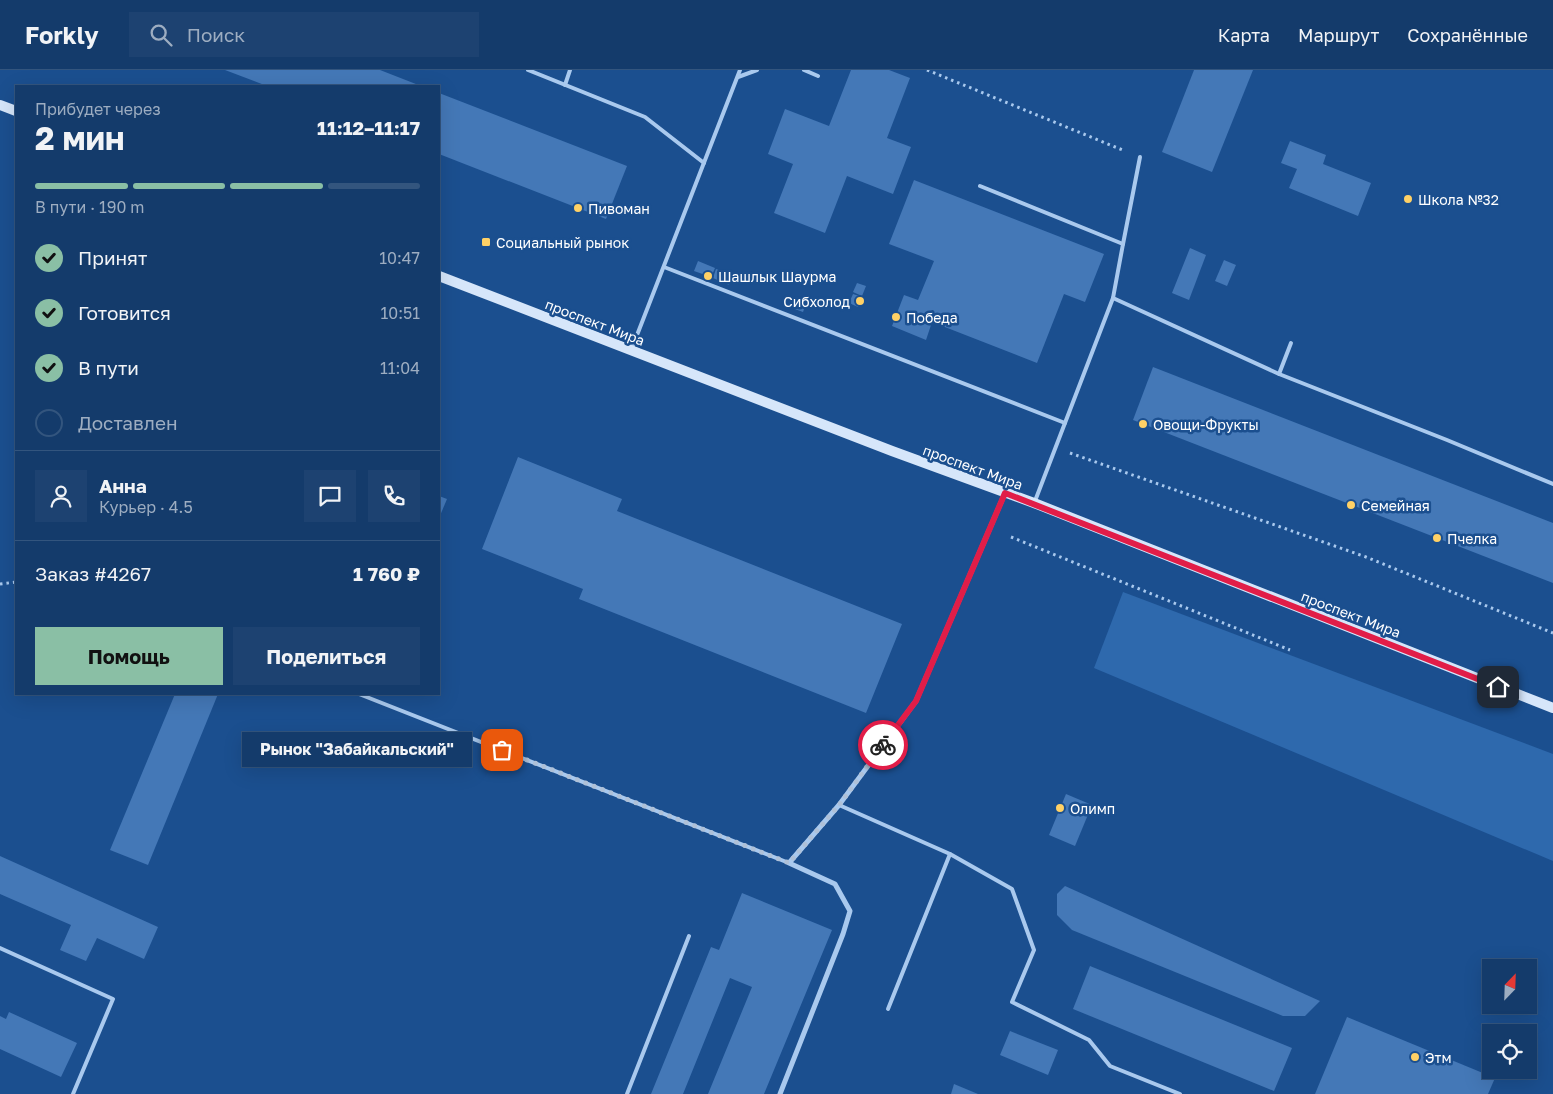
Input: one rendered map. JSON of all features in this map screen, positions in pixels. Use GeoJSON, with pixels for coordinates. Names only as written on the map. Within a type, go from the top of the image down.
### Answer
{"type":"FeatureCollection","features":[{"type":"Feature","properties":{"kind":"main road"},"geometry":{"type":"LineString","coordinates":[[0,105],[15,111]]}},
{"type":"Feature","properties":{"kind":"main road","name":"проспект Мира"},"geometry":{"type":"LineString","coordinates":[[440,276],[892,451],[1034,503],[1553,708]]}},
{"type":"Feature","properties":{"kind":"street"},"geometry":{"type":"LineString","coordinates":[[780,1094],[850,912],[835,884],[789,863],[839,805],[916,701],[1005,493]]}},
{"type":"Feature","properties":{"kind":"lane"},"geometry":{"type":"LineString","coordinates":[[528,70],[645,117],[704,163]]}},
{"type":"Feature","properties":{"kind":"lane"},"geometry":{"type":"LineString","coordinates":[[565,85],[570,70]]}},
{"type":"Feature","properties":{"kind":"lane"},"geometry":{"type":"LineString","coordinates":[[631,350],[740,70]]}},
{"type":"Feature","properties":{"kind":"lane"},"geometry":{"type":"LineString","coordinates":[[738,77],[757,70]]}},
{"type":"Feature","properties":{"kind":"lane"},"geometry":{"type":"LineString","coordinates":[[804,70],[818,76]]}},
{"type":"Feature","properties":{"kind":"lane"},"geometry":{"type":"LineString","coordinates":[[1034,503],[1113,298],[1140,157]]}},
{"type":"Feature","properties":{"kind":"lane"},"geometry":{"type":"LineString","coordinates":[[980,186],[1123,244]]}},
{"type":"Feature","properties":{"kind":"lane"},"geometry":{"type":"LineString","coordinates":[[664,267],[1064,423]]}},
{"type":"Feature","properties":{"kind":"lane"},"geometry":{"type":"LineString","coordinates":[[1113,298],[1279,374],[1553,484]]}},
{"type":"Feature","properties":{"kind":"lane"},"geometry":{"type":"LineString","coordinates":[[1279,374],[1291,343]]}},
{"type":"Feature","properties":{"kind":"lane"},"geometry":{"type":"LineString","coordinates":[[362,695],[789,863]]}},
{"type":"Feature","properties":{"kind":"lane"},"geometry":{"type":"LineString","coordinates":[[839,805],[950,854],[1012,889],[1034,950],[1012,1002],[1090,1040],[1110,1066],[1180,1094]]}},
{"type":"Feature","properties":{"kind":"lane"},"geometry":{"type":"LineString","coordinates":[[888,1009],[950,854]]}},
{"type":"Feature","properties":{"kind":"lane"},"geometry":{"type":"LineString","coordinates":[[627,1094],[689,936]]}},
{"type":"Feature","properties":{"kind":"lane"},"geometry":{"type":"LineString","coordinates":[[0,948],[114,1000],[73,1094]]}},
{"type":"Feature","properties":{"kind":"path"},"geometry":{"type":"LineString","coordinates":[[927,70],[1140,157]]}},
{"type":"Feature","properties":{"kind":"path"},"geometry":{"type":"LineString","coordinates":[[1056,448],[1366,556],[1553,633]]}},
{"type":"Feature","properties":{"kind":"path"},"geometry":{"type":"LineString","coordinates":[[1011,537],[1290,650]]}},
{"type":"Feature","properties":{"kind":"path"},"geometry":{"type":"LineString","coordinates":[[0,584],[15,582]]}},
{"type":"Feature","properties":{"kind":"shaded area"},"geometry":{"type":"Polygon","coordinates":[[[1123,592],[1553,754],[1553,861],[1094,668],[1123,592]]]}},
{"type":"Feature","properties":{"kind":"building"},"geometry":{"type":"Polygon","coordinates":[[[225,70],[380,70],[418,85],[264,85],[225,70]]]}},
{"type":"Feature","properties":{"kind":"building"},"geometry":{"type":"Polygon","coordinates":[[[851,70],[889,70],[910,78],[887,138],[911,147],[893,194],[847,176],[825,233],[774,213],[793,164],[768,154],[785,109],[829,126],[851,70]]]}},
{"type":"Feature","properties":{"kind":"building"},"geometry":{"type":"Polygon","coordinates":[[[1194,70],[1253,70],[1212,172],[1162,152],[1194,70]]]}},
{"type":"Feature","properties":{"kind":"building"},"geometry":{"type":"Polygon","coordinates":[[[440,93],[627,166],[606,219],[440,154],[440,93]]]}},
{"type":"Feature","properties":{"kind":"building"},"geometry":{"type":"Polygon","coordinates":[[[1290,141],[1326,155],[1323,164],[1371,183],[1358,216],[1289,188],[1297,169],[1281,163],[1290,141]]]}},
{"type":"Feature","properties":{"kind":"building"},"geometry":{"type":"Polygon","coordinates":[[[914,180],[1104,254],[1085,302],[1064,294],[1037,363],[932,322],[926,340],[892,326],[904,295],[918,300],[934,261],[889,244],[914,180]]]}},
{"type":"Feature","properties":{"kind":"building"},"geometry":{"type":"Polygon","coordinates":[[[1190,248],[1206,255],[1189,300],[1172,293],[1190,248]]]}},
{"type":"Feature","properties":{"kind":"building"},"geometry":{"type":"Polygon","coordinates":[[[1224,260],[1236,265],[1227,286],[1215,281],[1224,260]]]}},
{"type":"Feature","properties":{"kind":"building"},"geometry":{"type":"Polygon","coordinates":[[[698,261],[715,268],[711,277],[694,271],[698,261]]]}},
{"type":"Feature","properties":{"kind":"building"},"geometry":{"type":"Polygon","coordinates":[[[716,269],[733,275],[729,285],[713,278],[716,269]]]}},
{"type":"Feature","properties":{"kind":"building"},"geometry":{"type":"Polygon","coordinates":[[[857,283],[866,286],[862,296],[853,292],[857,283]]]}},
{"type":"Feature","properties":{"kind":"building"},"geometry":{"type":"Polygon","coordinates":[[[853,294],[862,297],[858,307],[849,303],[853,294]]]}},
{"type":"Feature","properties":{"kind":"building"},"geometry":{"type":"Polygon","coordinates":[[[796,297],[807,301],[803,312],[792,308],[796,297]]]}},
{"type":"Feature","properties":{"kind":"building"},"geometry":{"type":"Polygon","coordinates":[[[1153,367],[1553,523],[1553,583],[1133,420],[1153,367]]]}},
{"type":"Feature","properties":{"kind":"building"},"geometry":{"type":"Polygon","coordinates":[[[518,457],[622,499],[617,511],[902,624],[866,713],[579,599],[583,589],[482,549],[518,457]]]}},
{"type":"Feature","properties":{"kind":"building"},"geometry":{"type":"Polygon","coordinates":[[[440,496],[447,499],[440,516],[440,496]]]}},
{"type":"Feature","properties":{"kind":"building"},"geometry":{"type":"Polygon","coordinates":[[[175,695],[218,695],[148,865],[110,850],[175,695]]]}},
{"type":"Feature","properties":{"kind":"building"},"geometry":{"type":"Polygon","coordinates":[[[1066,794],[1092,805],[1075,846],[1049,835],[1066,794]]]}},
{"type":"Feature","properties":{"kind":"building"},"geometry":{"type":"Polygon","coordinates":[[[0,856],[158,927],[144,959],[97,938],[86,961],[60,950],[71,925],[0,894],[0,856]]]}},
{"type":"Feature","properties":{"kind":"building"},"geometry":{"type":"Polygon","coordinates":[[[1065,886],[1320,1001],[1305,1016],[1283,1016],[1072,930],[1057,915],[1057,894],[1065,886]]]}},
{"type":"Feature","properties":{"kind":"building"},"geometry":{"type":"Polygon","coordinates":[[[742,893],[832,930],[764,1094],[708,1094],[752,987],[730,978],[683,1094],[651,1094],[711,947],[719,950],[742,893]]]}},
{"type":"Feature","properties":{"kind":"building"},"geometry":{"type":"Polygon","coordinates":[[[1090,966],[1292,1048],[1274,1091],[1073,1009],[1090,966]]]}},
{"type":"Feature","properties":{"kind":"building"},"geometry":{"type":"Polygon","coordinates":[[[9,1012],[77,1043],[61,1077],[0,1049],[0,1016],[6,1019],[9,1012]]]}},
{"type":"Feature","properties":{"kind":"building"},"geometry":{"type":"Polygon","coordinates":[[[1347,1017],[1482,1073],[1482,1079],[1495,1079],[1488,1094],[1315,1094],[1347,1017]]]}},
{"type":"Feature","properties":{"kind":"building"},"geometry":{"type":"Polygon","coordinates":[[[1010,1031],[1058,1050],[1048,1075],[1000,1055],[1010,1031]]]}},
{"type":"Feature","properties":{"kind":"building"},"geometry":{"type":"Polygon","coordinates":[[[954,1084],[978,1094],[951,1094],[954,1084]]]}},
{"type":"Feature","properties":{"kind":"way so far"},"geometry":{"type":"LineString","coordinates":[[502,750],[789,863],[839,805],[883,745]]}},
{"type":"Feature","properties":{"kind":"place","name":"Школа №32"},"geometry":{"type":"Point","coordinates":[1408,199]}},
{"type":"Feature","properties":{"kind":"place","name":"Пивоман"},"geometry":{"type":"Point","coordinates":[578,208]}},
{"type":"Feature","properties":{"kind":"place","name":"Социальный рынок"},"geometry":{"type":"Point","coordinates":[486,242]}},
{"type":"Feature","properties":{"kind":"place","name":"Шашлык Шаурма"},"geometry":{"type":"Point","coordinates":[708,276]}},
{"type":"Feature","properties":{"kind":"place","name":"Сибхолод"},"geometry":{"type":"Point","coordinates":[860,301]}},
{"type":"Feature","properties":{"kind":"place","name":"Победа"},"geometry":{"type":"Point","coordinates":[896,317]}},
{"type":"Feature","properties":{"kind":"place","name":"Овощи-Фрукты"},"geometry":{"type":"Point","coordinates":[1143,424]}},
{"type":"Feature","properties":{"kind":"place","name":"Семейная"},"geometry":{"type":"Point","coordinates":[1351,505]}},
{"type":"Feature","properties":{"kind":"place","name":"Пчелка"},"geometry":{"type":"Point","coordinates":[1437,538]}},
{"type":"Feature","properties":{"kind":"place","name":"Рынок \"Забайкальский\""},"geometry":{"type":"Point","coordinates":[502,750]}},
{"type":"Feature","properties":{"kind":"place","name":"Олимп"},"geometry":{"type":"Point","coordinates":[1060,808]}},
{"type":"Feature","properties":{"kind":"place","name":"Этм"},"geometry":{"type":"Point","coordinates":[1415,1057]}},
{"type":"Feature","properties":{"kind":"route"},"geometry":{"type":"LineString","coordinates":[[883,745],[916,701],[1005,493],[1498,687]]}}]}
